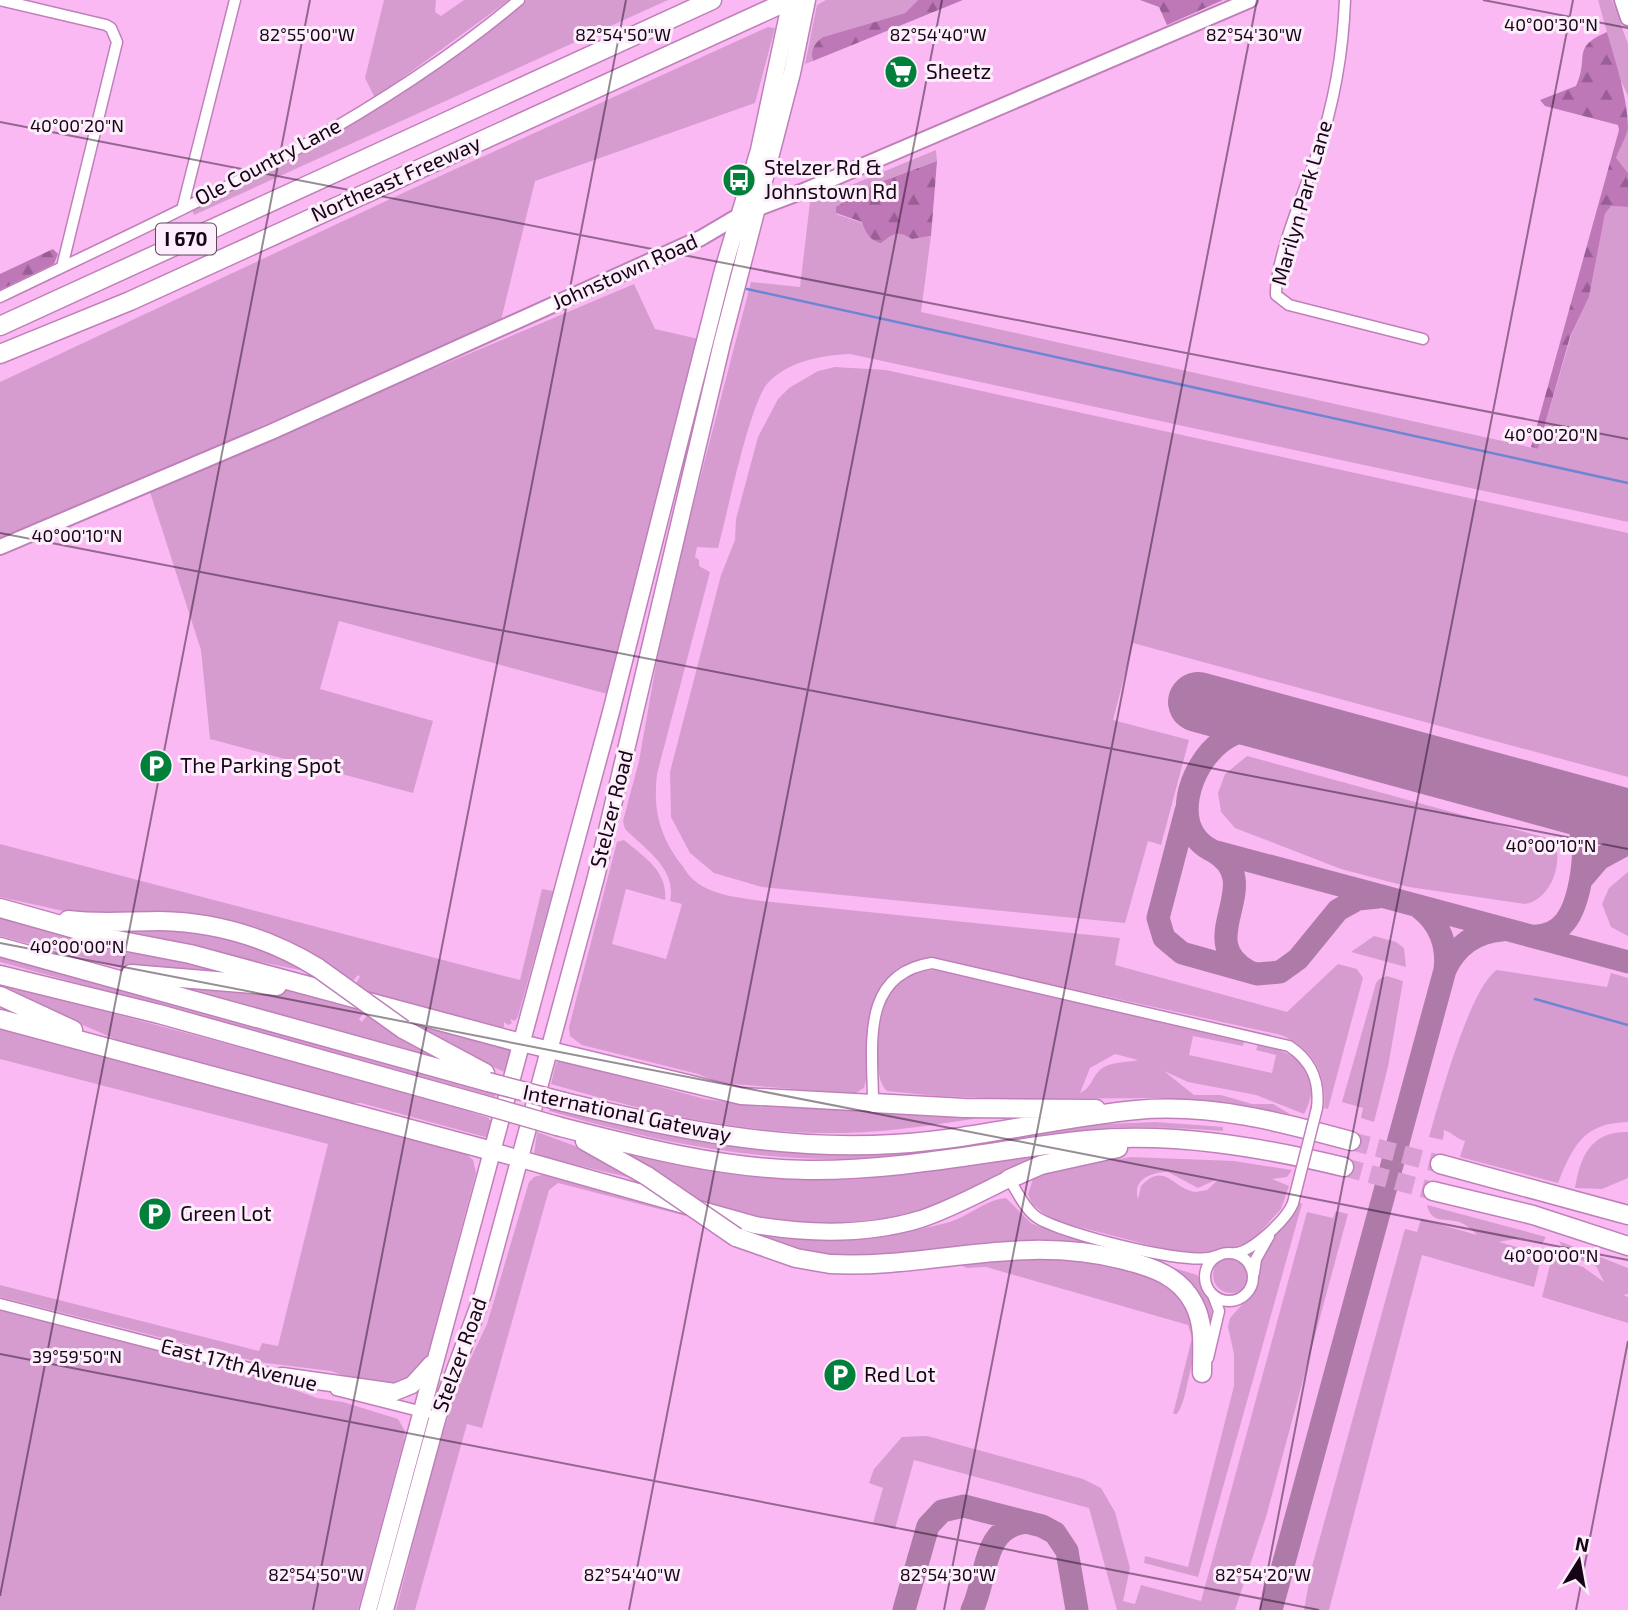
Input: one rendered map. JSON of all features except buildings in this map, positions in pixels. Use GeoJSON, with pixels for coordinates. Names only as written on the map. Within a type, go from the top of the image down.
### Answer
{"type":"FeatureCollection","features":[{"type":"Feature","properties":{"kind":"highway","name":"Northeast Freeway"},"geometry":{"type":"LineString","coordinates":[[0,326],[712,0]]}},
{"type":"Feature","properties":{"kind":"highway","name":"Northeast Freeway"},"geometry":{"type":"LineString","coordinates":[[0,354],[130,301],[790,0]]}},
{"type":"Feature","properties":{"kind":"highway"},"geometry":{"type":"LineString","coordinates":[[0,364],[130,301]]}},
{"type":"Feature","properties":{"kind":"highway"},"geometry":{"type":"LineString","coordinates":[[0,908],[107,938],[190,954],[521,1043]]}},
{"type":"Feature","properties":{"kind":"highway"},"geometry":{"type":"LineString","coordinates":[[0,908],[80,921],[208,924],[243,932],[285,948],[318,968],[403,1029],[488,1078]]}},
{"type":"Feature","properties":{"kind":"highway"},"geometry":{"type":"LineString","coordinates":[[0,947],[488,1078]]}},
{"type":"Feature","properties":{"kind":"highway"},"geometry":{"type":"LineString","coordinates":[[0,966],[99,999]]}},
{"type":"Feature","properties":{"kind":"highway"},"geometry":{"type":"LineString","coordinates":[[75,968],[169,979],[319,990]]}},
{"type":"Feature","properties":{"kind":"highway","name":"International Gateway"},"geometry":{"type":"LineString","coordinates":[[0,975],[99,999],[557,1126],[684,1156],[808,1170],[893,1167],[1088,1140],[1170,1141],[1263,1149],[1344,1167]]}},
{"type":"Feature","properties":{"kind":"highway"},"geometry":{"type":"LineString","coordinates":[[0,996],[128,1053]]}},
{"type":"Feature","properties":{"kind":"highway"},"geometry":{"type":"LineString","coordinates":[[0,1019],[492,1151]]}},
{"type":"Feature","properties":{"kind":"highway","name":"International Gateway"},"geometry":{"type":"LineString","coordinates":[[488,1078],[524,1092],[716,1136],[809,1145],[894,1144],[968,1137],[1138,1110],[1239,1115],[1273,1120],[1351,1141]]}},
{"type":"Feature","properties":{"kind":"highway"},"geometry":{"type":"LineString","coordinates":[[873,1103],[964,1108],[1138,1110]]}},
{"type":"Feature","properties":{"kind":"highway"},"geometry":{"type":"LineString","coordinates":[[557,1126],[647,1176],[736,1237],[796,1258],[830,1264],[1050,1248],[1100,1254],[1151,1267],[1176,1282],[1193,1301],[1201,1323],[1202,1373]]}},
{"type":"Feature","properties":{"kind":"highway"},"geometry":{"type":"LineString","coordinates":[[1009,1179],[1041,1165],[1087,1154],[1170,1141]]}},
{"type":"Feature","properties":{"kind":"highway"},"geometry":{"type":"LineString","coordinates":[[1440,1164],[1628,1215]]}},
{"type":"Feature","properties":{"kind":"highway"},"geometry":{"type":"LineString","coordinates":[[1433,1191],[1547,1219],[1628,1246]]}},
{"type":"Feature","properties":{"kind":"main road","name":"Stelzer Road"},"geometry":{"type":"LineString","coordinates":[[368,1610],[759,150],[790,0]]}},
{"type":"Feature","properties":{"kind":"main road","name":"Stelzer Road"},"geometry":{"type":"LineString","coordinates":[[385,1610],[438,1416],[483,1294],[619,785],[671,553],[758,209],[807,0]]}},
{"type":"Feature","properties":{"kind":"main road","name":"Johnstown Road"},"geometry":{"type":"LineString","coordinates":[[0,547],[271,432],[701,238],[740,215],[1250,0]]}},
{"type":"Feature","properties":{"kind":"main road"},"geometry":{"type":"LineString","coordinates":[[1622,0],[1628,18]]}},
{"type":"Feature","properties":{"kind":"main road"},"geometry":{"type":"LineString","coordinates":[[521,1043],[741,1097],[873,1103]]}},
{"type":"Feature","properties":{"kind":"main road"},"geometry":{"type":"LineString","coordinates":[[492,1151],[755,1225],[788,1230],[836,1231],[921,1219],[1009,1179]]}},
{"type":"Feature","properties":{"kind":"main road"},"geometry":{"type":"LineString","coordinates":[[282,1376],[395,1392],[412,1385],[425,1374],[437,1353]]}},
{"type":"Feature","properties":{"kind":"street"},"geometry":{"type":"LineString","coordinates":[[0,0],[106,25],[114,34],[116,53],[62,267]]}},
{"type":"Feature","properties":{"kind":"street"},"geometry":{"type":"LineString","coordinates":[[183,206],[234,0]]}},
{"type":"Feature","properties":{"kind":"street","name":"Ole Country Lane"},"geometry":{"type":"LineString","coordinates":[[0,296],[183,206],[390,96],[519,0]]}},
{"type":"Feature","properties":{"kind":"street","name":"Marilyn Park Lane"},"geometry":{"type":"LineString","coordinates":[[1345,0],[1338,75],[1318,152],[1283,261],[1276,295],[1289,305],[1423,339]]}},
{"type":"Feature","properties":{"kind":"street"},"geometry":{"type":"LineString","coordinates":[[873,1103],[873,1034],[878,1001],[899,974],[932,963],[1289,1046],[1299,1052],[1313,1070],[1317,1084],[1317,1108],[1293,1203],[1259,1254],[1252,1287],[1241,1298],[1226,1301],[1213,1295]]}},
{"type":"Feature","properties":{"kind":"street"},"geometry":{"type":"LineString","coordinates":[[1009,1179],[1031,1212],[1041,1220],[1169,1257],[1197,1268],[1218,1304],[1219,1315],[1202,1373]]}},
{"type":"Feature","properties":{"kind":"street"},"geometry":{"type":"LineString","coordinates":[[1169,1257],[1197,1261],[1234,1253],[1248,1249],[1275,1227]]}},
{"type":"Feature","properties":{"kind":"street"},"geometry":{"type":"LineString","coordinates":[[1234,1253],[1251,1265],[1254,1277]]}},
{"type":"Feature","properties":{"kind":"street"},"geometry":{"type":"LineString","coordinates":[[1205,1279],[1206,1269],[1216,1256]]}},
{"type":"Feature","properties":{"kind":"street","name":"East 17th Avenue"},"geometry":{"type":"LineString","coordinates":[[0,1304],[438,1416]]}},
{"type":"Feature","properties":{"kind":"shaded area"},"geometry":{"type":"Polygon","coordinates":[[[384,0],[436,0],[435,12],[441,16],[464,0],[509,0],[375,98],[365,78],[384,0]]]}},
{"type":"Feature","properties":{"kind":"shaded area"},"geometry":{"type":"Polygon","coordinates":[[[526,0],[668,0],[194,215],[191,207],[364,113],[446,60],[526,0]]]}},
{"type":"Feature","properties":{"kind":"shaded area"},"geometry":{"type":"Polygon","coordinates":[[[826,0],[918,0],[905,13],[823,37],[814,48],[813,61],[805,64],[817,5],[826,0]]]}},
{"type":"Feature","properties":{"kind":"shaded area"},"geometry":{"type":"Polygon","coordinates":[[[1598,0],[1612,0],[1628,44],[1628,96],[1620,79],[1598,0]]]}},
{"type":"Feature","properties":{"kind":"shaded area"},"geometry":{"type":"Polygon","coordinates":[[[768,27],[775,28],[755,103],[535,181],[501,320],[57,517],[49,516],[36,528],[0,544],[0,382],[418,186],[768,27]]]}},
{"type":"Feature","properties":{"kind":"shaded area"},"geometry":{"type":"Polygon","coordinates":[[[1628,127],[1628,173],[1615,158],[1628,127]]]}},
{"type":"Feature","properties":{"kind":"shaded area"},"geometry":{"type":"Polygon","coordinates":[[[936,150],[937,161],[875,184],[836,214],[863,223],[881,242],[892,233],[903,233],[912,239],[931,236],[921,312],[1538,449],[1571,336],[1589,297],[1605,214],[1611,206],[1628,207],[1628,522],[850,354],[805,361],[784,370],[767,384],[746,437],[718,548],[697,547],[695,557],[699,560],[699,566],[710,572],[657,774],[656,787],[659,821],[667,843],[693,879],[718,893],[762,901],[1120,938],[1115,965],[1287,1012],[1338,964],[1357,969],[1363,978],[1328,1109],[1324,1108],[1323,1084],[1316,1064],[1302,1047],[1281,1035],[932,958],[909,963],[893,973],[881,986],[870,1020],[864,1088],[854,1094],[721,1083],[698,1074],[582,1045],[570,1036],[569,1027],[617,842],[624,840],[659,873],[665,890],[665,900],[626,889],[612,944],[666,959],[682,904],[670,901],[669,879],[664,870],[625,829],[623,821],[639,761],[665,614],[751,282],[800,287],[810,202],[936,150]]]}},
{"type":"Feature","properties":{"kind":"shaded area"},"geometry":{"type":"Polygon","coordinates":[[[634,284],[655,329],[699,339],[611,695],[339,621],[320,689],[433,721],[413,793],[210,739],[201,650],[149,489],[634,284]]]}},
{"type":"Feature","properties":{"kind":"shaded area"},"geometry":{"type":"Polygon","coordinates":[[[835,367],[886,370],[1628,533],[1628,777],[1133,643],[1113,720],[1189,740],[1161,845],[1148,841],[1125,923],[762,887],[714,873],[690,853],[671,817],[670,772],[721,575],[735,540],[736,519],[758,437],[778,399],[789,388],[818,371],[835,367]]]}},
{"type":"Feature","properties":{"kind":"shaded area"},"geometry":{"type":"Polygon","coordinates":[[[1247,756],[1554,840],[1557,859],[1553,879],[1542,895],[1525,904],[1409,887],[1341,869],[1235,828],[1221,812],[1218,793],[1225,774],[1247,756]]]}},
{"type":"Feature","properties":{"kind":"shaded area"},"geometry":{"type":"Polygon","coordinates":[[[0,844],[520,980],[542,889],[553,891],[518,1016],[515,1021],[510,1019],[512,1023],[508,1025],[504,1022],[504,1027],[498,1027],[360,990],[355,985],[360,977],[358,975],[351,983],[290,941],[228,919],[174,914],[77,914],[0,897],[0,844]]]}},
{"type":"Feature","properties":{"kind":"shaded area"},"geometry":{"type":"Polygon","coordinates":[[[1628,872],[1628,936],[1611,927],[1602,904],[1609,888],[1628,872]]]}},
{"type":"Feature","properties":{"kind":"shaded area"},"geometry":{"type":"Polygon","coordinates":[[[0,912],[258,976],[128,969],[0,936],[0,912]]]}},
{"type":"Feature","properties":{"kind":"shaded area"},"geometry":{"type":"Polygon","coordinates":[[[158,926],[237,934],[314,973],[98,928],[158,926]]]}},
{"type":"Feature","properties":{"kind":"shaded area"},"geometry":{"type":"Polygon","coordinates":[[[1374,936],[1396,942],[1404,948],[1406,967],[1351,952],[1374,936]]]}},
{"type":"Feature","properties":{"kind":"shaded area"},"geometry":{"type":"Polygon","coordinates":[[[0,953],[496,1091],[495,1097],[0,962],[0,953]]]}},
{"type":"Feature","properties":{"kind":"shaded area"},"geometry":{"type":"Polygon","coordinates":[[[934,970],[1244,1041],[1243,1046],[1193,1036],[1189,1055],[1272,1073],[1276,1055],[1256,1050],[1258,1044],[1285,1052],[1304,1066],[1309,1075],[1312,1086],[1310,1099],[1304,1114],[1256,1095],[1188,1082],[1164,1071],[1194,1095],[1221,1095],[1252,1104],[1273,1104],[1290,1114],[1219,1102],[1159,1098],[1012,1099],[887,1091],[878,1071],[877,1056],[884,1007],[898,982],[912,974],[934,970]],[[1115,1054],[1090,1068],[1080,1093],[1103,1068],[1138,1060],[1115,1054]]]}},
{"type":"Feature","properties":{"kind":"shaded area"},"geometry":{"type":"Polygon","coordinates":[[[1497,970],[1607,987],[1611,973],[1628,978],[1628,1122],[1613,1123],[1590,1132],[1575,1148],[1558,1183],[1460,1157],[1465,1141],[1444,1130],[1443,1140],[1429,1137],[1466,1021],[1476,998],[1497,970]]]}},
{"type":"Feature","properties":{"kind":"shaded area"},"geometry":{"type":"Polygon","coordinates":[[[1387,976],[1403,981],[1388,1067],[1374,1122],[1361,1118],[1363,1108],[1342,1102],[1376,983],[1387,976]]]}},
{"type":"Feature","properties":{"kind":"shaded area"},"geometry":{"type":"Polygon","coordinates":[[[0,983],[424,1097],[489,1120],[495,1119],[488,1136],[485,1137],[361,1103],[341,1103],[122,1042],[0,989],[0,983]]]}},
{"type":"Feature","properties":{"kind":"shaded area"},"geometry":{"type":"Polygon","coordinates":[[[155,983],[283,990],[357,1005],[365,1011],[359,1019],[362,1022],[369,1013],[447,1060],[444,1062],[155,983]]]}},
{"type":"Feature","properties":{"kind":"shaded area"},"geometry":{"type":"Polygon","coordinates":[[[409,1023],[510,1048],[507,1073],[467,1056],[409,1023]]]}},
{"type":"Feature","properties":{"kind":"shaded area"},"geometry":{"type":"Polygon","coordinates":[[[0,1025],[463,1151],[473,1160],[476,1173],[427,1357],[419,1372],[396,1388],[345,1379],[345,1376],[331,1371],[258,1362],[0,1297],[0,1285],[259,1351],[262,1343],[278,1346],[328,1144],[0,1059],[0,1025]]]}},
{"type":"Feature","properties":{"kind":"shaded area"},"geometry":{"type":"Polygon","coordinates":[[[561,1060],[705,1099],[762,1107],[993,1116],[900,1129],[845,1133],[807,1133],[732,1126],[623,1104],[551,1084],[556,1063],[561,1060]]]}},
{"type":"Feature","properties":{"kind":"shaded area"},"geometry":{"type":"Polygon","coordinates":[[[551,1106],[698,1140],[808,1152],[848,1153],[1080,1125],[1156,1122],[1223,1127],[1223,1131],[1102,1128],[903,1155],[842,1159],[804,1158],[730,1152],[658,1139],[549,1111],[551,1106]]]}},
{"type":"Feature","properties":{"kind":"shaded area"},"geometry":{"type":"Polygon","coordinates":[[[537,1132],[597,1154],[640,1180],[534,1155],[537,1132]]]}},
{"type":"Feature","properties":{"kind":"shaded area"},"geometry":{"type":"Polygon","coordinates":[[[1628,1132],[1628,1178],[1602,1189],[1575,1188],[1580,1166],[1589,1148],[1604,1136],[1628,1132]]]}},
{"type":"Feature","properties":{"kind":"shaded area"},"geometry":{"type":"Polygon","coordinates":[[[621,1152],[740,1174],[831,1180],[904,1175],[1031,1155],[1034,1158],[922,1210],[888,1218],[826,1224],[769,1219],[686,1197],[621,1152]]]}},
{"type":"Feature","properties":{"kind":"shaded area"},"geometry":{"type":"Polygon","coordinates":[[[1131,1157],[1234,1161],[1292,1170],[1287,1177],[1272,1179],[1289,1186],[1281,1209],[1251,1242],[1207,1254],[1180,1253],[1052,1220],[1032,1204],[1028,1194],[1033,1179],[1058,1169],[1131,1157]],[[1162,1172],[1145,1178],[1138,1186],[1137,1192],[1138,1199],[1141,1186],[1156,1176],[1168,1178],[1195,1192],[1207,1190],[1220,1178],[1198,1188],[1168,1172],[1162,1172]]]}},
{"type":"Feature","properties":{"kind":"shaded area"},"geometry":{"type":"Polygon","coordinates":[[[545,1174],[683,1212],[686,1216],[558,1183],[549,1190],[482,1428],[467,1424],[415,1610],[396,1610],[438,1447],[461,1379],[487,1324],[529,1182],[534,1177],[545,1174]]]}},
{"type":"Feature","properties":{"kind":"shaded area"},"geometry":{"type":"Polygon","coordinates":[[[1006,1198],[1031,1223],[1043,1228],[1197,1275],[1211,1304],[1210,1335],[1204,1322],[1152,1263],[928,1251],[836,1256],[801,1252],[738,1229],[817,1239],[867,1237],[946,1223],[990,1202],[1006,1198]]]}},
{"type":"Feature","properties":{"kind":"shaded area"},"geometry":{"type":"Polygon","coordinates":[[[1299,1202],[1302,1204],[1198,1577],[1144,1563],[1145,1556],[1188,1567],[1234,1386],[1234,1354],[1228,1327],[1230,1318],[1256,1289],[1264,1252],[1299,1202]]]}},
{"type":"Feature","properties":{"kind":"shaded area"},"geometry":{"type":"Polygon","coordinates":[[[1427,1205],[1546,1237],[1542,1244],[1520,1238],[1499,1242],[1542,1254],[1534,1287],[1422,1255],[1329,1610],[1304,1610],[1311,1570],[1405,1229],[1417,1232],[1421,1219],[1477,1235],[1462,1223],[1435,1218],[1427,1205]]]}},
{"type":"Feature","properties":{"kind":"shaded area"},"geometry":{"type":"Polygon","coordinates":[[[1336,1211],[1348,1214],[1266,1517],[1235,1610],[1117,1610],[1089,1508],[914,1460],[895,1529],[873,1523],[883,1488],[869,1483],[874,1469],[902,1437],[927,1436],[1083,1479],[1101,1488],[1115,1512],[1130,1568],[1123,1601],[1135,1604],[1141,1585],[1201,1601],[1307,1212],[1333,1218],[1336,1211]]]}},
{"type":"Feature","properties":{"kind":"shaded area"},"geometry":{"type":"Polygon","coordinates":[[[1559,1241],[1628,1268],[1628,1294],[1623,1295],[1628,1297],[1628,1323],[1542,1297],[1552,1257],[1583,1267],[1604,1282],[1596,1266],[1566,1254],[1559,1241]]]}},
{"type":"Feature","properties":{"kind":"shaded area"},"geometry":{"type":"Polygon","coordinates":[[[1056,1254],[1135,1270],[1159,1280],[1178,1293],[1191,1311],[1196,1336],[1186,1392],[1177,1414],[1173,1414],[1192,1338],[1188,1325],[986,1267],[967,1268],[954,1262],[1056,1254]]]}},
{"type":"Feature","properties":{"kind":"shaded area"},"geometry":{"type":"Polygon","coordinates":[[[1231,1257],[1244,1262],[1249,1275],[1244,1288],[1231,1293],[1218,1288],[1213,1275],[1218,1262],[1231,1257]]]}},
{"type":"Feature","properties":{"kind":"shaded area"},"geometry":{"type":"Polygon","coordinates":[[[0,1309],[244,1371],[317,1398],[343,1402],[398,1419],[405,1431],[404,1440],[358,1610],[0,1610],[0,1309]]]}},
{"type":"Feature","properties":{"kind":"green space"},"geometry":{"type":"Polygon","coordinates":[[[918,0],[963,0],[813,61],[814,48],[823,37],[905,13],[918,0]]]}},
{"type":"Feature","properties":{"kind":"green space"},"geometry":{"type":"Polygon","coordinates":[[[1140,0],[1223,0],[1167,25],[1159,7],[1140,0]]]}},
{"type":"Feature","properties":{"kind":"green space"},"geometry":{"type":"Polygon","coordinates":[[[1607,32],[1626,105],[1628,128],[1616,158],[1628,173],[1628,207],[1611,206],[1605,214],[1589,297],[1570,337],[1538,449],[1531,447],[1619,130],[1618,125],[1545,106],[1540,100],[1576,86],[1585,48],[1607,32]]]}},
{"type":"Feature","properties":{"kind":"green space"},"geometry":{"type":"Polygon","coordinates":[[[937,161],[931,236],[912,239],[896,234],[881,243],[868,236],[862,222],[836,213],[836,207],[875,184],[937,161]]]}},
{"type":"Feature","properties":{"kind":"green space"},"geometry":{"type":"Polygon","coordinates":[[[53,249],[58,254],[54,264],[0,290],[0,274],[53,249]]]}},
{"type":"Feature","properties":{"kind":"waterway"},"geometry":{"type":"LineString","coordinates":[[747,289],[1628,483]]}},
{"type":"Feature","properties":{"kind":"waterway"},"geometry":{"type":"LineString","coordinates":[[1535,999],[1628,1025]]}},
{"type":"Feature","properties":{"kind":"taxiway"},"geometry":{"type":"LineString","coordinates":[[1284,725],[1237,733],[1222,741],[1200,765],[1188,797],[1187,813],[1191,828],[1199,841],[1213,851],[1628,962]]}},
{"type":"Feature","properties":{"kind":"taxiway"},"geometry":{"type":"LineString","coordinates":[[1530,936],[1549,934],[1565,922],[1579,889],[1583,862],[1582,837],[1574,817],[1548,797]]}},
{"type":"Feature","properties":{"kind":"taxiway"},"geometry":{"type":"LineString","coordinates":[[1186,811],[1158,918],[1164,938],[1182,953],[1257,974],[1280,972],[1298,959],[1338,910],[1358,899],[1378,897]]}},
{"type":"Feature","properties":{"kind":"taxiway"},"geometry":{"type":"LineString","coordinates":[[1581,880],[1599,859],[1628,843]]}},
{"type":"Feature","properties":{"kind":"taxiway"},"geometry":{"type":"LineString","coordinates":[[1213,851],[1228,864],[1234,879],[1226,944],[1232,958],[1248,971]]}},
{"type":"Feature","properties":{"kind":"taxiway"},"geometry":{"type":"LineString","coordinates":[[1420,908],[1433,921],[1441,936],[1445,952],[1445,970]]}},
{"type":"Feature","properties":{"kind":"taxiway"},"geometry":{"type":"LineString","coordinates":[[1271,1610],[1445,970],[1461,947],[1475,937],[1502,930]]}},
{"type":"Feature","properties":{"kind":"taxiway"},"geometry":{"type":"LineString","coordinates":[[904,1610],[928,1526],[942,1511],[964,1506],[1042,1526],[1055,1533],[1067,1551],[1077,1610]]}},
{"type":"Feature","properties":{"kind":"taxiway"},"geometry":{"type":"LineString","coordinates":[[972,1610],[994,1543],[1013,1525],[1028,1522]]}},
{"type":"Feature","properties":{"kind":"runway"},"geometry":{"type":"LineString","coordinates":[[1198,702],[1628,819]]}},
{"type":"Feature","properties":{"kind":"tunnel"},"geometry":{"type":"LineString","coordinates":[[1351,1141],[1440,1164]]}},
{"type":"Feature","properties":{"kind":"tunnel"},"geometry":{"type":"LineString","coordinates":[[1344,1167],[1433,1191]]}},
{"type":"Feature","properties":{"kind":"place","name":"Sheetz"},"geometry":{"type":"Point","coordinates":[901,72]}},
{"type":"Feature","properties":{"kind":"place","name":"Stelzer Rd & Johnstown Rd"},"geometry":{"type":"Point","coordinates":[739,180]}},
{"type":"Feature","properties":{"kind":"place","name":"The Parking Spot"},"geometry":{"type":"Point","coordinates":[156,766]}},
{"type":"Feature","properties":{"kind":"place","name":"Green Lot"},"geometry":{"type":"Point","coordinates":[155,1214]}},
{"type":"Feature","properties":{"kind":"place","name":"Red Lot"},"geometry":{"type":"Point","coordinates":[840,1375]}}]}
